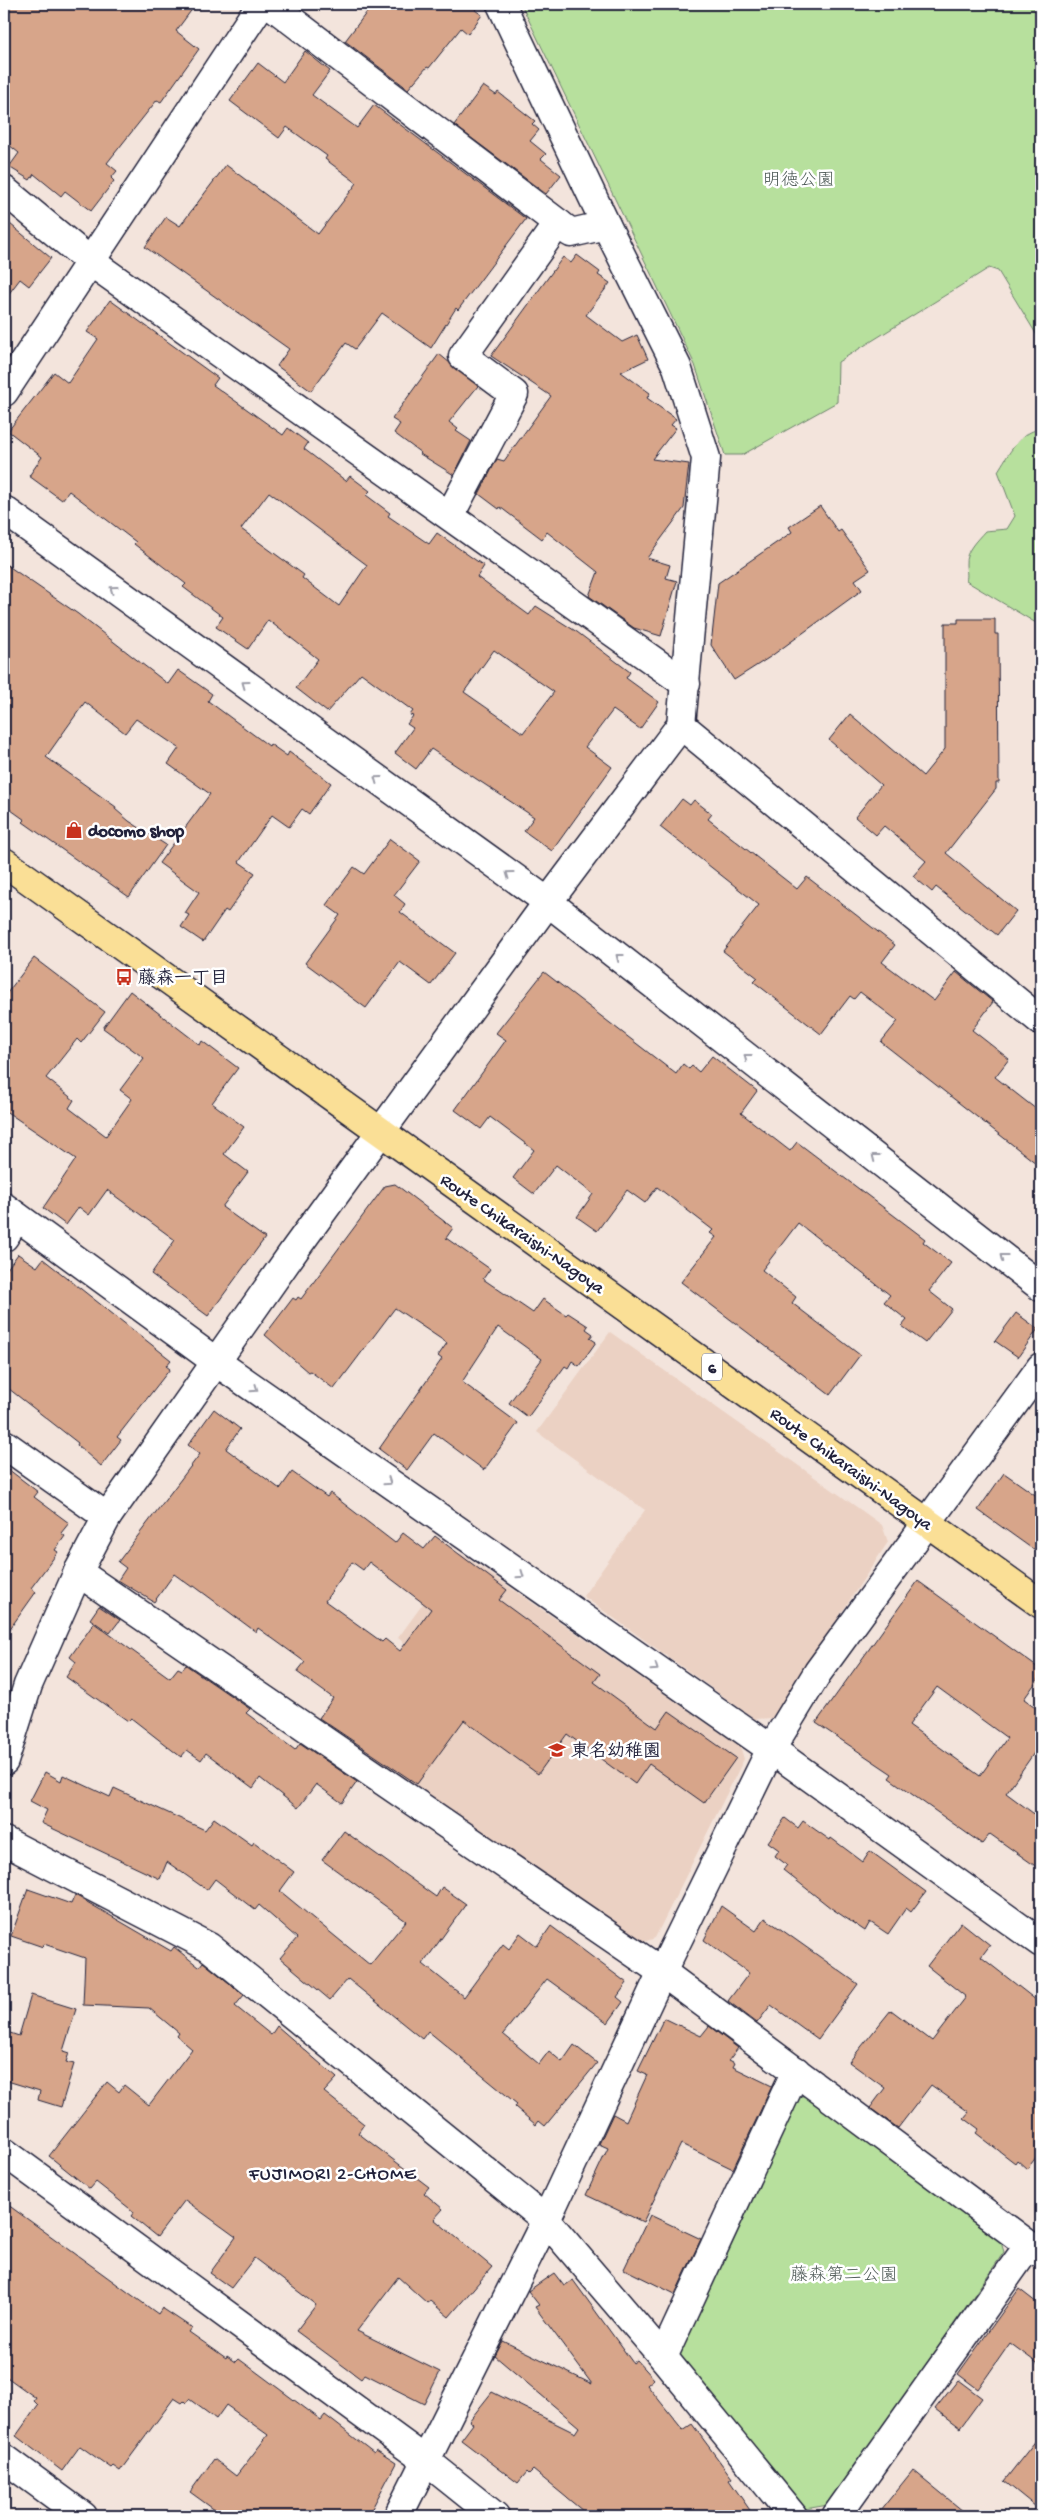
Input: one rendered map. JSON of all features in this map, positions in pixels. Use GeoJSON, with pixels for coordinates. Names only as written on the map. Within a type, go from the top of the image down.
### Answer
{"type":"FeatureCollection","features":[{"type":"Feature","properties":{"kind":"main road","name":"Route Chikaraishi-Nagoya"},"geometry":{"type":"LineString","coordinates":[[4,862],[882,1488],[927,1523],[1041,1604]]}},
{"type":"Feature","properties":{"kind":"street"},"geometry":{"type":"LineString","coordinates":[[4,392],[261,4]]}},
{"type":"Feature","properties":{"kind":"street"},"geometry":{"type":"LineString","coordinates":[[270,4],[571,233],[606,225]]}},
{"type":"Feature","properties":{"kind":"street"},"geometry":{"type":"LineString","coordinates":[[4,1761],[28,1685],[78,1572],[107,1517],[215,1361],[548,902],[681,725],[706,458],[677,367],[606,225],[501,4]]}},
{"type":"Feature","properties":{"kind":"street"},"geometry":{"type":"LineString","coordinates":[[4,190],[91,262],[686,684]]}},
{"type":"Feature","properties":{"kind":"street"},"geometry":{"type":"LineString","coordinates":[[450,515],[514,394],[463,356],[558,223]]}},
{"type":"Feature","properties":{"kind":"street"},"geometry":{"type":"LineString","coordinates":[[4,510],[548,902],[1041,1287]]}},
{"type":"Feature","properties":{"kind":"street"},"geometry":{"type":"LineString","coordinates":[[681,725],[1041,1021]]}},
{"type":"Feature","properties":{"kind":"street"},"geometry":{"type":"LineString","coordinates":[[8,1221],[215,1361],[771,1749],[1041,1943]]}},
{"type":"Feature","properties":{"kind":"street"},"geometry":{"type":"LineString","coordinates":[[398,2516],[546,2220],[662,1972],[771,1749],[818,1672],[1041,1367]]}},
{"type":"Feature","properties":{"kind":"street"},"geometry":{"type":"LineString","coordinates":[[4,1444],[107,1517]]}},
{"type":"Feature","properties":{"kind":"street"},"geometry":{"type":"LineString","coordinates":[[78,1572],[662,1972],[1035,2249],[836,2516]]}},
{"type":"Feature","properties":{"kind":"street"},"geometry":{"type":"LineString","coordinates":[[4,1841],[209,1947],[546,2220],[663,2357],[793,2516]]}},
{"type":"Feature","properties":{"kind":"street"},"geometry":{"type":"LineString","coordinates":[[663,2357],[796,2071]]}},
{"type":"Feature","properties":{"kind":"street"},"geometry":{"type":"LineString","coordinates":[[4,2152],[425,2460],[495,2516]]}},
{"type":"Feature","properties":{"kind":"street"},"geometry":{"type":"LineString","coordinates":[[4,2458],[83,2516]]}},
{"type":"Feature","properties":{"kind":"shaded area"},"geometry":{"type":"Polygon","coordinates":[[[610,1332],[882,1525],[888,1542],[772,1718],[755,1719],[583,1596],[645,1510],[537,1432],[610,1332]]]}},
{"type":"Feature","properties":{"kind":"shaded area","name":"東名幼稚園"},"geometry":{"type":"Polygon","coordinates":[[[460,1553],[740,1746],[744,1759],[655,1938],[641,1943],[369,1754],[433,1665],[398,1638],[460,1553]]]}},
{"type":"Feature","properties":{"kind":"green space","name":"明徳公園"},"geometry":{"type":"Polygon","coordinates":[[[521,4],[1041,4],[1041,342],[998,271],[989,268],[838,362],[837,402],[742,455],[725,455],[695,365],[521,4]]]}},
{"type":"Feature","properties":{"kind":"green space"},"geometry":{"type":"Polygon","coordinates":[[[1041,429],[1041,626],[966,581],[966,559],[969,550],[985,531],[1007,529],[1015,516],[998,471],[1010,451],[1021,439],[1027,434],[1041,429]]]}},
{"type":"Feature","properties":{"kind":"green space","name":"藤森第二公園"},"geometry":{"type":"Polygon","coordinates":[[[793,2096],[805,2096],[1001,2242],[1004,2252],[828,2505],[805,2509],[678,2354],[793,2096]]]}},
{"type":"Feature","properties":{"kind":"building"},"geometry":{"type":"Polygon","coordinates":[[[4,4],[196,4],[176,31],[199,49],[161,102],[157,100],[107,163],[117,171],[111,178],[114,181],[91,211],[65,191],[61,196],[34,174],[30,180],[9,167],[19,153],[4,141],[4,4]]]}},
{"type":"Feature","properties":{"kind":"building"},"geometry":{"type":"Polygon","coordinates":[[[373,4],[480,4],[475,10],[482,15],[468,34],[461,28],[429,68],[427,67],[408,89],[345,41],[373,4]]]}},
{"type":"Feature","properties":{"kind":"building"},"geometry":{"type":"Polygon","coordinates":[[[305,51],[330,71],[312,95],[357,128],[374,105],[526,219],[458,310],[456,308],[431,348],[382,313],[355,349],[346,343],[311,391],[277,366],[289,349],[145,247],[166,217],[180,226],[226,165],[318,234],[357,183],[325,159],[327,156],[287,127],[279,138],[230,101],[258,63],[283,82],[305,51]]]}},
{"type":"Feature","properties":{"kind":"building"},"geometry":{"type":"Polygon","coordinates":[[[483,86],[496,95],[498,92],[535,121],[532,124],[539,130],[530,141],[546,154],[541,159],[561,175],[546,194],[454,125],[483,86]]]}},
{"type":"Feature","properties":{"kind":"building"},"geometry":{"type":"Polygon","coordinates":[[[4,219],[51,258],[29,286],[20,279],[4,300],[4,219]]]}},
{"type":"Feature","properties":{"kind":"building"},"geometry":{"type":"Polygon","coordinates":[[[577,255],[600,272],[598,275],[610,283],[586,315],[622,342],[637,335],[648,359],[621,372],[650,393],[647,398],[676,419],[671,425],[676,428],[652,459],[689,464],[684,508],[647,558],[670,565],[666,578],[677,581],[661,636],[634,628],[589,596],[598,572],[547,532],[542,539],[500,507],[499,509],[479,494],[497,459],[504,461],[551,396],[491,356],[563,257],[571,263],[577,255]]]}},
{"type":"Feature","properties":{"kind":"building"},"geometry":{"type":"Polygon","coordinates":[[[110,300],[218,378],[213,385],[283,435],[288,428],[308,443],[304,449],[346,481],[350,476],[370,491],[366,495],[390,513],[388,516],[429,544],[437,533],[484,566],[477,577],[529,615],[536,606],[577,632],[630,672],[626,678],[659,702],[640,729],[613,710],[585,747],[612,767],[552,851],[524,831],[534,817],[431,749],[416,769],[395,753],[413,728],[407,724],[413,716],[410,715],[413,711],[361,673],[327,712],[296,688],[318,659],[268,620],[248,649],[216,627],[223,617],[183,587],[186,584],[134,544],[136,542],[69,491],[62,500],[29,476],[42,457],[8,431],[54,372],[68,383],[98,339],[87,332],[110,300]],[[269,492],[241,529],[304,575],[302,578],[339,606],[367,565],[269,492]],[[494,650],[464,692],[523,733],[554,692],[494,650]]]}},
{"type":"Feature","properties":{"kind":"building"},"geometry":{"type":"Polygon","coordinates":[[[439,354],[478,386],[449,422],[458,429],[456,431],[471,441],[454,475],[420,454],[394,433],[400,424],[392,419],[439,354]]]}},
{"type":"Feature","properties":{"kind":"building"},"geometry":{"type":"Polygon","coordinates":[[[820,506],[838,532],[841,530],[870,570],[855,580],[862,590],[770,657],[734,680],[711,645],[718,583],[792,532],[789,527],[820,506]]]}},
{"type":"Feature","properties":{"kind":"building"},"geometry":{"type":"Polygon","coordinates":[[[4,563],[78,614],[168,684],[178,670],[212,694],[208,701],[269,746],[270,744],[287,756],[289,752],[331,783],[309,814],[302,809],[289,827],[272,815],[239,862],[255,873],[228,912],[225,910],[203,942],[181,927],[189,915],[185,913],[199,892],[159,863],[210,794],[168,764],[179,748],[136,719],[125,733],[85,702],[46,757],[116,807],[115,809],[129,821],[166,845],[129,897],[23,822],[25,820],[4,805],[4,563]]]}},
{"type":"Feature","properties":{"kind":"building"},"geometry":{"type":"Polygon","coordinates":[[[958,619],[995,619],[995,634],[998,634],[999,783],[996,783],[996,789],[946,853],[1016,911],[997,935],[936,887],[932,892],[913,876],[926,861],[884,826],[876,835],[855,817],[881,785],[829,740],[850,714],[923,776],[945,749],[945,623],[958,623],[958,619]]]}},
{"type":"Feature","properties":{"kind":"building"},"geometry":{"type":"Polygon","coordinates":[[[682,799],[690,805],[694,800],[712,814],[708,819],[797,889],[807,877],[895,945],[882,962],[934,1001],[956,972],[993,1002],[972,1030],[1009,1059],[995,1077],[1041,1113],[1041,1167],[881,1042],[898,1021],[860,992],[854,999],[850,996],[821,1034],[754,982],[758,978],[723,951],[759,905],[660,827],[682,799]]]}},
{"type":"Feature","properties":{"kind":"building"},"geometry":{"type":"Polygon","coordinates":[[[390,839],[420,861],[394,895],[405,904],[400,912],[455,953],[431,985],[400,962],[366,1008],[305,963],[340,915],[326,905],[354,867],[364,874],[390,839]]]}},
{"type":"Feature","properties":{"kind":"building"},"geometry":{"type":"Polygon","coordinates":[[[34,958],[105,1012],[81,1043],[77,1039],[46,1078],[74,1100],[69,1108],[106,1136],[132,1099],[120,1090],[144,1058],[103,1028],[130,991],[200,1045],[202,1041],[238,1068],[212,1103],[244,1127],[224,1154],[248,1172],[222,1207],[265,1238],[208,1316],[151,1274],[175,1240],[107,1190],[89,1215],[79,1207],[66,1225],[43,1208],[76,1159],[4,1110],[4,997],[34,958]]]}},
{"type":"Feature","properties":{"kind":"building"},"geometry":{"type":"Polygon","coordinates":[[[544,972],[676,1074],[683,1064],[689,1069],[692,1066],[699,1072],[712,1056],[757,1091],[741,1113],[790,1151],[797,1142],[925,1239],[923,1242],[951,1263],[929,1291],[952,1309],[925,1343],[902,1326],[907,1320],[884,1302],[890,1295],[798,1223],[762,1270],[796,1297],[792,1303],[860,1355],[830,1395],[681,1282],[716,1237],[710,1233],[713,1230],[657,1187],[645,1203],[627,1190],[597,1231],[577,1217],[593,1194],[556,1165],[534,1194],[513,1178],[534,1150],[490,1117],[481,1129],[455,1110],[506,1040],[496,1033],[544,972]]]}},
{"type":"Feature","properties":{"kind":"building"},"geometry":{"type":"Polygon","coordinates":[[[395,1184],[453,1228],[446,1238],[490,1269],[483,1279],[533,1313],[543,1299],[566,1315],[568,1313],[588,1326],[586,1329],[593,1334],[590,1338],[596,1342],[579,1366],[572,1361],[568,1368],[565,1366],[528,1417],[509,1403],[542,1359],[498,1327],[462,1382],[518,1423],[484,1470],[434,1433],[407,1470],[379,1449],[442,1359],[438,1356],[447,1343],[395,1308],[334,1389],[310,1371],[308,1372],[265,1335],[293,1298],[296,1300],[298,1297],[301,1299],[385,1186],[395,1184]]]}},
{"type":"Feature","properties":{"kind":"building"},"geometry":{"type":"Polygon","coordinates":[[[18,1254],[37,1267],[43,1259],[171,1360],[166,1366],[170,1369],[117,1437],[121,1440],[101,1466],[77,1445],[78,1443],[4,1385],[4,1273],[18,1254]]]}},
{"type":"Feature","properties":{"kind":"building"},"geometry":{"type":"Polygon","coordinates":[[[1016,1313],[1038,1329],[1018,1357],[995,1341],[1016,1313]]]}},
{"type":"Feature","properties":{"kind":"building"},"geometry":{"type":"Polygon","coordinates":[[[214,1409],[240,1429],[226,1449],[280,1489],[292,1472],[327,1497],[330,1493],[395,1543],[403,1533],[424,1549],[435,1536],[507,1590],[499,1600],[600,1674],[594,1682],[657,1728],[669,1711],[736,1758],[704,1803],[649,1764],[635,1784],[567,1734],[538,1774],[464,1720],[417,1784],[319,1718],[333,1698],[297,1672],[305,1662],[258,1628],[256,1632],[194,1586],[192,1587],[174,1574],[154,1602],[118,1580],[126,1568],[118,1562],[200,1454],[188,1445],[214,1409]],[[352,1562],[325,1601],[382,1642],[385,1639],[400,1651],[431,1609],[369,1562],[363,1570],[352,1562]]]}},
{"type":"Feature","properties":{"kind":"building"},"geometry":{"type":"Polygon","coordinates":[[[4,1466],[38,1492],[34,1497],[69,1523],[61,1533],[65,1536],[55,1550],[58,1552],[31,1588],[36,1592],[4,1637],[4,1466]]]}},
{"type":"Feature","properties":{"kind":"building"},"geometry":{"type":"Polygon","coordinates":[[[1004,1473],[1041,1499],[1041,1555],[978,1510],[1004,1473]]]}},
{"type":"Feature","properties":{"kind":"building"},"geometry":{"type":"Polygon","coordinates":[[[918,1581],[1041,1670],[1041,1675],[1024,1699],[1041,1711],[1041,1743],[1006,1793],[1041,1819],[1041,1870],[990,1834],[982,1844],[889,1778],[892,1774],[816,1723],[918,1581]],[[937,1687],[909,1725],[980,1776],[1007,1738],[937,1687]]]}},
{"type":"Feature","properties":{"kind":"building"},"geometry":{"type":"Polygon","coordinates":[[[99,1606],[120,1620],[110,1633],[90,1619],[99,1606]]]}},
{"type":"Feature","properties":{"kind":"building"},"geometry":{"type":"Polygon","coordinates":[[[94,1623],[170,1678],[178,1668],[182,1670],[186,1665],[250,1709],[246,1713],[295,1750],[300,1743],[357,1782],[342,1803],[316,1784],[298,1808],[260,1778],[253,1788],[206,1753],[201,1760],[187,1750],[181,1757],[131,1718],[128,1721],[66,1677],[76,1662],[70,1657],[94,1623]]]}},
{"type":"Feature","properties":{"kind":"building"},"geometry":{"type":"Polygon","coordinates":[[[45,1772],[61,1781],[63,1775],[110,1797],[114,1788],[205,1830],[214,1818],[252,1845],[254,1842],[294,1872],[280,1891],[370,1965],[406,1921],[322,1860],[344,1831],[436,1897],[442,1887],[466,1904],[423,1964],[464,1997],[503,1944],[509,1949],[520,1933],[537,1946],[551,1926],[627,1983],[617,1997],[623,2002],[608,2023],[547,1979],[503,2034],[539,2064],[549,2051],[562,2062],[574,2045],[597,2063],[545,2126],[539,2121],[536,2125],[515,2107],[517,2104],[428,2031],[422,2039],[348,1979],[330,2000],[280,1958],[297,1938],[259,1905],[255,1910],[215,1879],[207,1890],[167,1862],[160,1879],[41,1823],[47,1810],[30,1801],[45,1772]]]}},
{"type":"Feature","properties":{"kind":"building"},"geometry":{"type":"Polygon","coordinates":[[[785,1818],[798,1828],[803,1821],[830,1840],[831,1838],[863,1862],[870,1851],[926,1892],[911,1912],[906,1908],[888,1934],[870,1922],[865,1931],[831,1908],[783,1870],[787,1865],[775,1856],[779,1850],[768,1842],[785,1818]]]}},
{"type":"Feature","properties":{"kind":"building"},"geometry":{"type":"Polygon","coordinates":[[[28,1889],[71,1904],[75,1895],[171,1951],[174,1947],[199,1967],[203,1962],[244,1995],[235,2006],[271,2035],[277,2026],[337,2078],[324,2092],[364,2124],[358,2133],[429,2187],[424,2193],[443,2209],[434,2219],[492,2267],[449,2317],[430,2301],[427,2303],[398,2277],[357,2331],[440,2372],[424,2404],[365,2374],[361,2379],[296,2331],[316,2305],[254,2258],[231,2288],[210,2273],[236,2237],[185,2200],[157,2237],[131,2216],[134,2212],[96,2182],[90,2189],[49,2156],[107,2082],[119,2092],[124,2085],[149,2105],[192,2049],[177,2036],[179,2033],[149,2008],[83,2005],[85,1958],[44,1944],[43,1947],[11,1936],[28,1889]]]}},
{"type":"Feature","properties":{"kind":"building"},"geometry":{"type":"Polygon","coordinates":[[[721,1906],[756,1931],[765,1918],[858,1984],[818,2039],[771,2005],[757,2023],[728,2001],[749,1973],[704,1940],[721,1906]]]}},
{"type":"Feature","properties":{"kind":"building"},"geometry":{"type":"Polygon","coordinates":[[[961,1922],[990,1945],[981,1957],[1041,2004],[1041,2151],[1027,2169],[1017,2160],[1015,2163],[976,2133],[979,2129],[964,2118],[969,2112],[931,2085],[898,2128],[870,2108],[885,2088],[849,2062],[891,2010],[932,2041],[966,1997],[927,1966],[961,1922]]]}},
{"type":"Feature","properties":{"kind":"building"},"geometry":{"type":"Polygon","coordinates":[[[31,1995],[76,2009],[63,2051],[69,2053],[66,2062],[74,2064],[61,2107],[38,2100],[40,2091],[4,2080],[4,2031],[19,2036],[31,1995]]]}},
{"type":"Feature","properties":{"kind":"building"},"geometry":{"type":"Polygon","coordinates":[[[664,2018],[701,2036],[709,2026],[738,2048],[729,2060],[735,2063],[733,2067],[772,2086],[733,2169],[681,2144],[643,2222],[586,2195],[608,2148],[599,2144],[613,2114],[626,2121],[647,2075],[638,2071],[664,2018]]]}},
{"type":"Feature","properties":{"kind":"building"},"geometry":{"type":"Polygon","coordinates":[[[4,2202],[158,2314],[162,2308],[192,2328],[189,2332],[226,2358],[227,2356],[236,2362],[239,2359],[321,2420],[325,2415],[374,2453],[376,2450],[396,2463],[368,2516],[223,2516],[190,2492],[214,2459],[236,2476],[268,2435],[226,2405],[216,2419],[189,2399],[186,2403],[184,2401],[182,2403],[174,2398],[120,2471],[113,2466],[111,2468],[80,2446],[62,2471],[16,2436],[38,2405],[34,2401],[36,2398],[4,2375],[4,2202]]]}},
{"type":"Feature","properties":{"kind":"building"},"geometry":{"type":"Polygon","coordinates":[[[650,2215],[701,2239],[675,2294],[624,2269],[650,2215]]]}},
{"type":"Feature","properties":{"kind":"building"},"geometry":{"type":"Polygon","coordinates":[[[554,2273],[564,2286],[573,2280],[633,2363],[637,2360],[654,2379],[647,2385],[683,2430],[692,2424],[732,2478],[729,2480],[754,2516],[589,2516],[533,2470],[529,2474],[527,2472],[518,2483],[461,2440],[473,2424],[469,2421],[492,2392],[575,2433],[579,2427],[495,2356],[503,2341],[592,2384],[535,2307],[539,2305],[528,2291],[554,2273]]]}},
{"type":"Feature","properties":{"kind":"building"},"geometry":{"type":"Polygon","coordinates":[[[1019,2289],[1041,2306],[1041,2366],[1010,2343],[978,2389],[958,2374],[1019,2289]]]}},
{"type":"Feature","properties":{"kind":"building"},"geometry":{"type":"Polygon","coordinates":[[[958,2380],[982,2398],[960,2428],[935,2409],[958,2380]]]}},
{"type":"Feature","properties":{"kind":"building"},"geometry":{"type":"Polygon","coordinates":[[[1041,2434],[1041,2511],[1004,2481],[1041,2434]]]}},
{"type":"Feature","properties":{"kind":"building"},"geometry":{"type":"Polygon","coordinates":[[[913,2470],[969,2516],[876,2516],[913,2470]]]}},
{"type":"Feature","properties":{"kind":"place","name":"docomo shop"},"geometry":{"type":"Point","coordinates":[74,830]}},
{"type":"Feature","properties":{"kind":"place","name":"藤森一丁目"},"geometry":{"type":"Point","coordinates":[124,977]}},
{"type":"Feature","properties":{"kind":"place","name":"東名幼稚園"},"geometry":{"type":"Point","coordinates":[557,1750]}},
{"type":"Feature","properties":{"kind":"district","name":"FUJIMORI 2-CHOME"},"geometry":{"type":"Point","coordinates":[333,2172]}}]}
